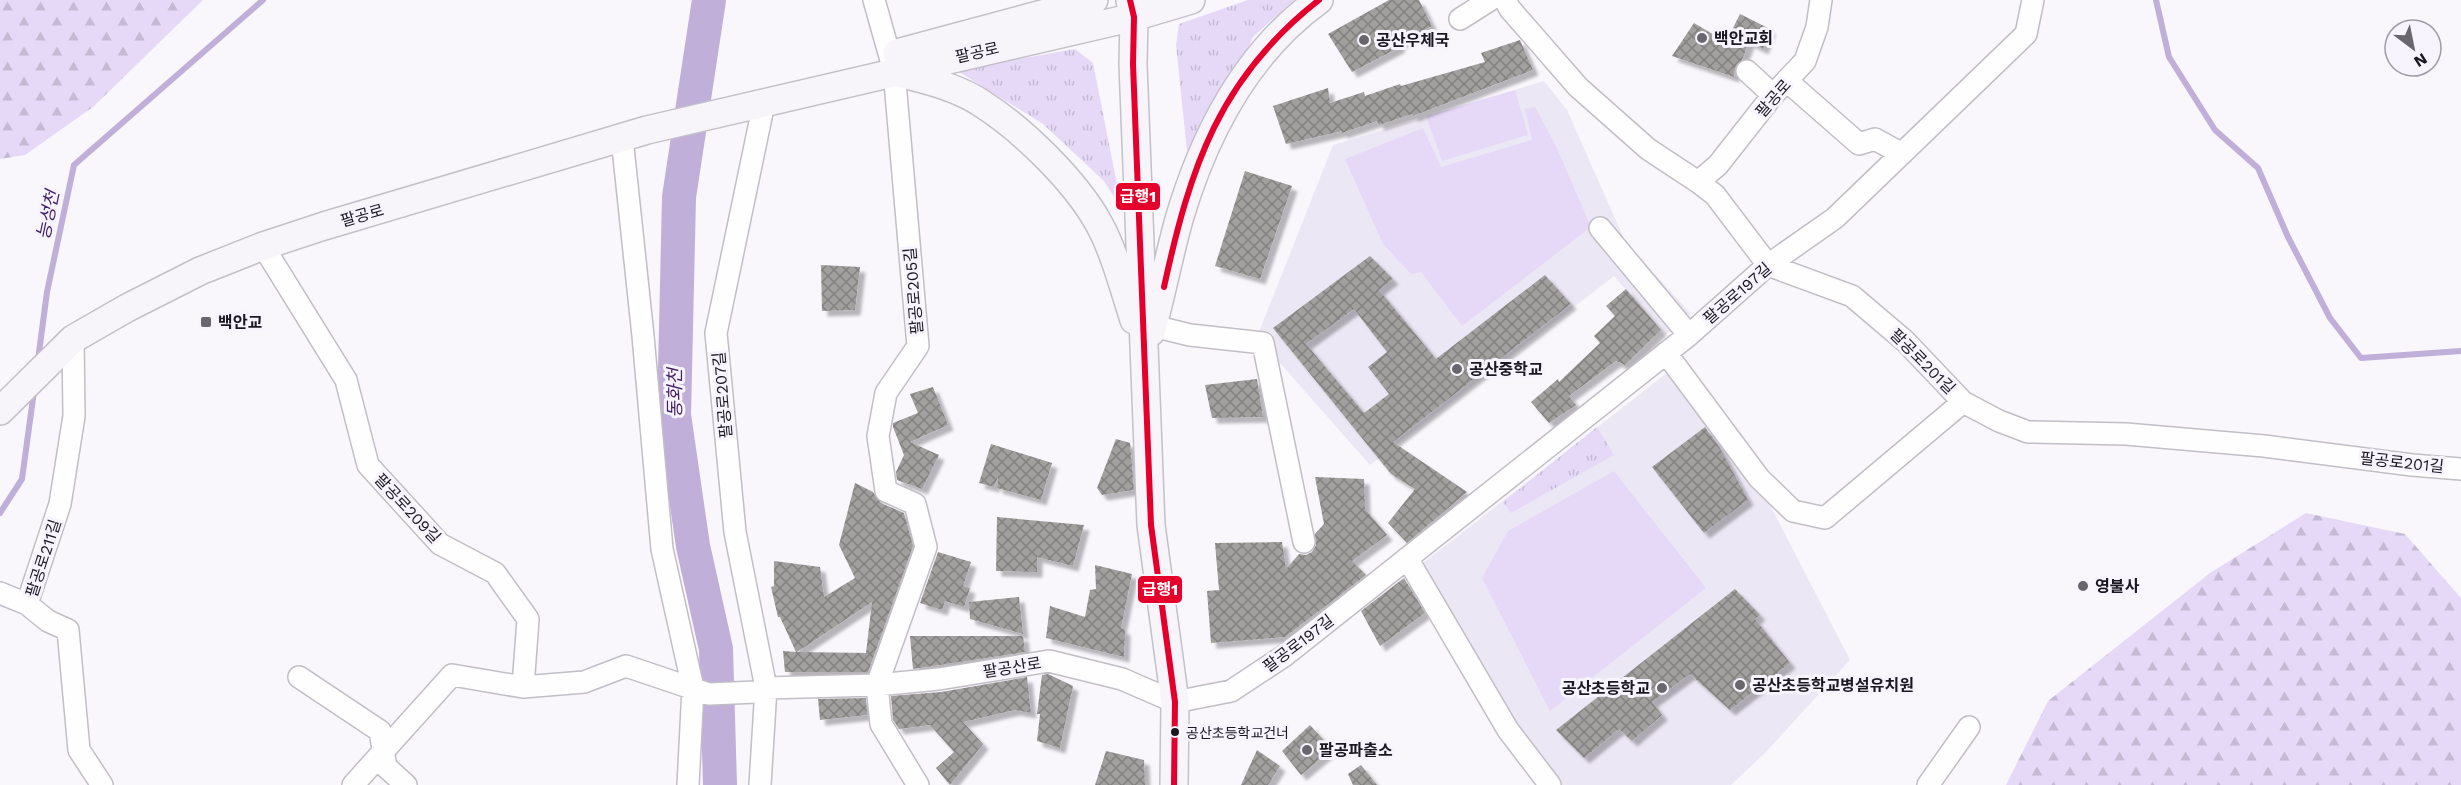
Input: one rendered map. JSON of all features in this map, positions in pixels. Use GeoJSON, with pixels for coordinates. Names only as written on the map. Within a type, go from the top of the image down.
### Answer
{"type":"FeatureCollection","features":[{"type":"Feature","properties":{"kind":"main road","name":"팔공로"},"geometry":{"type":"LineString","coordinates":[[0,411],[73,339],[127,308],[200,271],[263,246],[634,134],[764,103],[1094,0]]}},
{"type":"Feature","properties":{"kind":"main road","name":"팔공로"},"geometry":{"type":"LineString","coordinates":[[892,63],[1132,8],[1191,0]]}},
{"type":"Feature","properties":{"kind":"main road"},"geometry":{"type":"LineString","coordinates":[[1144,353],[1180,217],[1202,152],[1233,92],[1266,49],[1300,14],[1318,0]]}},
{"type":"Feature","properties":{"kind":"main road"},"geometry":{"type":"LineString","coordinates":[[1132,8],[1132,64],[1152,525],[1175,702],[1174,785]]}},
{"type":"Feature","properties":{"kind":"main road"},"geometry":{"type":"LineString","coordinates":[[892,63],[983,104],[1017,131],[1068,180],[1099,223],[1144,353]]}},
{"type":"Feature","properties":{"kind":"street"},"geometry":{"type":"LineString","coordinates":[[874,0],[892,63]]}},
{"type":"Feature","properties":{"kind":"street"},"geometry":{"type":"LineString","coordinates":[[1460,19],[1490,0]]}},
{"type":"Feature","properties":{"kind":"street"},"geometry":{"type":"LineString","coordinates":[[1505,0],[1510,9],[1578,87],[1648,149],[1715,195],[1768,265]]}},
{"type":"Feature","properties":{"kind":"street","name":"팔공로"},"geometry":{"type":"LineString","coordinates":[[1698,182],[1718,165],[1780,88],[1805,61],[1817,27],[1821,0]]}},
{"type":"Feature","properties":{"kind":"street","name":"팔공로197길"},"geometry":{"type":"LineString","coordinates":[[1175,702],[1231,691],[1284,656],[1689,335],[1768,265],[1835,218],[2026,34],[2033,0]]}},
{"type":"Feature","properties":{"kind":"street","name":"팔공로205길"},"geometry":{"type":"LineString","coordinates":[[892,63],[918,346],[886,393],[878,436],[886,491],[915,504],[926,547],[877,685],[881,724],[918,785]]}},
{"type":"Feature","properties":{"kind":"street"},"geometry":{"type":"LineString","coordinates":[[1747,71],[1780,88],[1859,144],[1875,139],[1902,154]]}},
{"type":"Feature","properties":{"kind":"street","name":"팔공로207길"},"geometry":{"type":"LineString","coordinates":[[759,785],[761,690],[735,532],[716,333],[764,103]]}},
{"type":"Feature","properties":{"kind":"street"},"geometry":{"type":"LineString","coordinates":[[634,134],[643,336],[662,549],[701,691],[688,785]]}},
{"type":"Feature","properties":{"kind":"street"},"geometry":{"type":"LineString","coordinates":[[1600,228],[1689,335]]}},
{"type":"Feature","properties":{"kind":"street","name":"팔공로209길"},"geometry":{"type":"LineString","coordinates":[[263,246],[346,380],[368,465],[440,544],[495,573],[528,619],[523,687]]}},
{"type":"Feature","properties":{"kind":"street","name":"팔공로201길"},"geometry":{"type":"LineString","coordinates":[[1768,265],[1852,296],[1905,341],[1964,402],[1999,421],[2028,432],[2126,434],[2264,446],[2412,465],[2461,468]]}},
{"type":"Feature","properties":{"kind":"street"},"geometry":{"type":"LineString","coordinates":[[1153,326],[1190,334],[1263,343],[1304,542]]}},
{"type":"Feature","properties":{"kind":"street","name":"팔공로211길"},"geometry":{"type":"LineString","coordinates":[[73,339],[74,416],[60,504],[27,604],[48,621],[68,630],[79,750],[102,785]]}},
{"type":"Feature","properties":{"kind":"street"},"geometry":{"type":"LineString","coordinates":[[1666,352],[1759,478],[1793,511],[1825,518],[1964,402]]}},
{"type":"Feature","properties":{"kind":"street"},"geometry":{"type":"LineString","coordinates":[[1407,558],[1508,730],[1550,785]]}},
{"type":"Feature","properties":{"kind":"street"},"geometry":{"type":"LineString","coordinates":[[0,592],[27,604]]}},
{"type":"Feature","properties":{"kind":"street","name":"팔공산로"},"geometry":{"type":"LineString","coordinates":[[701,691],[877,685],[939,679],[1049,661],[1122,679],[1175,702]]}},
{"type":"Feature","properties":{"kind":"street"},"geometry":{"type":"LineString","coordinates":[[353,785],[452,675],[523,687],[584,682],[626,666],[701,691]]}},
{"type":"Feature","properties":{"kind":"street"},"geometry":{"type":"LineString","coordinates":[[299,677],[380,731],[386,767],[406,785]]}},
{"type":"Feature","properties":{"kind":"street"},"geometry":{"type":"LineString","coordinates":[[1928,785],[1969,727]]}},
{"type":"Feature","properties":{"kind":"shaded area"},"geometry":{"type":"Polygon","coordinates":[[[1544,81],[1567,110],[1625,241],[1691,314],[1665,335],[1614,276],[1370,465],[1257,337],[1333,145],[1544,81]]]}},
{"type":"Feature","properties":{"kind":"shaded area"},"geometry":{"type":"Polygon","coordinates":[[[1676,366],[1770,505],[1850,660],[1766,752],[1731,785],[1550,785],[1414,571],[1404,578],[1676,366]]]}},
{"type":"Feature","properties":{"kind":"green space"},"geometry":{"type":"Polygon","coordinates":[[[0,0],[203,0],[93,107],[25,155],[0,159],[0,0]]]}},
{"type":"Feature","properties":{"kind":"green space"},"geometry":{"type":"Polygon","coordinates":[[[1248,0],[1294,0],[1253,37],[1217,123],[1187,151],[1176,45],[1179,24],[1248,0]]]}},
{"type":"Feature","properties":{"kind":"green space"},"geometry":{"type":"Polygon","coordinates":[[[1075,49],[1093,63],[1122,209],[1104,181],[1043,124],[956,70],[1075,49]]]}},
{"type":"Feature","properties":{"kind":"green space"},"geometry":{"type":"Polygon","coordinates":[[[1515,90],[1528,135],[1442,161],[1426,116],[1515,90]]]}},
{"type":"Feature","properties":{"kind":"green space"},"geometry":{"type":"Polygon","coordinates":[[[1535,107],[1556,146],[1591,227],[1462,326],[1421,272],[1411,274],[1383,244],[1345,159],[1423,128],[1441,167],[1532,140],[1525,109],[1535,107]]]}},
{"type":"Feature","properties":{"kind":"green space"},"geometry":{"type":"Polygon","coordinates":[[[1597,427],[1614,455],[1511,513],[1503,502],[1597,427]]]}},
{"type":"Feature","properties":{"kind":"green space"},"geometry":{"type":"Polygon","coordinates":[[[1614,471],[1706,588],[1550,711],[1482,578],[1508,531],[1614,471]]]}},
{"type":"Feature","properties":{"kind":"green space"},"geometry":{"type":"Polygon","coordinates":[[[2306,513],[2405,534],[2461,598],[2461,785],[2006,785],[2048,701],[2210,573],[2306,513]]]}},
{"type":"Feature","properties":{"kind":"building","name":"공산우체국"},"geometry":{"type":"Polygon","coordinates":[[[1389,0],[1419,0],[1432,26],[1398,44],[1400,47],[1352,72],[1328,34],[1389,0]]]}},
{"type":"Feature","properties":{"kind":"building","name":"백안교회"},"geometry":{"type":"Polygon","coordinates":[[[1740,14],[1770,29],[1763,49],[1749,42],[1742,60],[1735,68],[1734,77],[1672,56],[1694,23],[1726,42],[1740,14]]]}},
{"type":"Feature","properties":{"kind":"building"},"geometry":{"type":"Polygon","coordinates":[[[1520,40],[1533,70],[1413,116],[1412,114],[1379,125],[1377,121],[1342,133],[1342,131],[1286,144],[1273,106],[1328,88],[1330,103],[1364,92],[1365,96],[1400,84],[1401,86],[1485,62],[1481,53],[1520,40]]]}},
{"type":"Feature","properties":{"kind":"building"},"geometry":{"type":"Polygon","coordinates":[[[1245,171],[1292,186],[1260,279],[1215,266],[1245,171]]]}},
{"type":"Feature","properties":{"kind":"building","name":"공산중학교"},"geometry":{"type":"Polygon","coordinates":[[[1370,256],[1393,279],[1379,290],[1436,359],[1545,275],[1571,304],[1393,442],[1467,492],[1407,543],[1388,523],[1415,489],[1391,474],[1273,328],[1370,256]],[[1354,309],[1306,344],[1364,413],[1389,394],[1368,367],[1387,352],[1354,309]]]}},
{"type":"Feature","properties":{"kind":"building"},"geometry":{"type":"Polygon","coordinates":[[[821,265],[860,267],[855,310],[822,311],[821,265]]]}},
{"type":"Feature","properties":{"kind":"building"},"geometry":{"type":"Polygon","coordinates":[[[1626,289],[1661,330],[1625,365],[1616,361],[1569,396],[1576,405],[1549,423],[1531,402],[1558,379],[1559,382],[1600,343],[1594,336],[1615,316],[1606,306],[1626,289]]]}},
{"type":"Feature","properties":{"kind":"building"},"geometry":{"type":"Polygon","coordinates":[[[1257,379],[1263,417],[1212,418],[1205,385],[1257,379]]]}},
{"type":"Feature","properties":{"kind":"building"},"geometry":{"type":"Polygon","coordinates":[[[933,387],[948,425],[910,442],[939,455],[922,489],[897,480],[896,472],[904,455],[893,423],[918,413],[910,394],[933,387]]]}},
{"type":"Feature","properties":{"kind":"building"},"geometry":{"type":"Polygon","coordinates":[[[1705,427],[1720,448],[1748,500],[1704,533],[1652,467],[1705,427]]]}},
{"type":"Feature","properties":{"kind":"building"},"geometry":{"type":"Polygon","coordinates":[[[1116,439],[1130,443],[1134,490],[1102,495],[1097,488],[1116,439]]]}},
{"type":"Feature","properties":{"kind":"building"},"geometry":{"type":"Polygon","coordinates":[[[991,444],[1052,463],[1041,500],[997,488],[998,477],[994,487],[979,483],[991,444]]]}},
{"type":"Feature","properties":{"kind":"building"},"geometry":{"type":"Polygon","coordinates":[[[1315,477],[1364,479],[1365,509],[1387,535],[1352,561],[1366,575],[1285,637],[1211,643],[1207,591],[1219,590],[1215,543],[1282,542],[1286,569],[1299,554],[1306,555],[1312,552],[1316,545],[1315,534],[1324,524],[1315,477]]]}},
{"type":"Feature","properties":{"kind":"building"},"geometry":{"type":"Polygon","coordinates":[[[855,483],[873,492],[881,503],[904,513],[913,546],[868,672],[785,672],[783,651],[796,652],[778,617],[771,587],[774,586],[774,561],[820,567],[824,597],[855,578],[839,545],[855,483]],[[872,602],[797,652],[866,653],[872,602]]]}},
{"type":"Feature","properties":{"kind":"building"},"geometry":{"type":"Polygon","coordinates":[[[997,517],[1084,525],[1073,566],[1037,557],[1037,572],[996,571],[997,517]]]}},
{"type":"Feature","properties":{"kind":"building"},"geometry":{"type":"Polygon","coordinates":[[[938,552],[971,562],[963,586],[970,588],[964,607],[945,601],[942,610],[920,603],[938,552]]]}},
{"type":"Feature","properties":{"kind":"building"},"geometry":{"type":"Polygon","coordinates":[[[1095,565],[1132,574],[1121,628],[1125,630],[1124,657],[1046,638],[1050,606],[1085,617],[1090,590],[1096,589],[1095,565]]]}},
{"type":"Feature","properties":{"kind":"building"},"geometry":{"type":"Polygon","coordinates":[[[1404,578],[1425,613],[1380,646],[1361,611],[1404,578]]]}},
{"type":"Feature","properties":{"kind":"building","name":"공산초등학교"},"geometry":{"type":"Polygon","coordinates":[[[1735,589],[1760,615],[1755,619],[1790,663],[1730,710],[1690,674],[1652,702],[1662,715],[1632,741],[1619,729],[1584,758],[1556,730],[1735,589]]]}},
{"type":"Feature","properties":{"kind":"building"},"geometry":{"type":"Polygon","coordinates":[[[1019,597],[1023,634],[970,619],[969,602],[1019,597]]]}},
{"type":"Feature","properties":{"kind":"building"},"geometry":{"type":"Polygon","coordinates":[[[910,636],[1023,636],[1025,652],[913,669],[910,636]]]}},
{"type":"Feature","properties":{"kind":"building"},"geometry":{"type":"Polygon","coordinates":[[[1048,674],[1073,686],[1060,748],[1037,741],[1040,714],[1037,714],[1042,675],[1048,674]]]}},
{"type":"Feature","properties":{"kind":"building"},"geometry":{"type":"Polygon","coordinates":[[[1027,677],[1031,713],[1015,710],[963,722],[983,744],[950,785],[936,768],[954,752],[930,725],[899,729],[893,720],[891,696],[941,692],[1027,677]]]}},
{"type":"Feature","properties":{"kind":"building"},"geometry":{"type":"Polygon","coordinates":[[[866,698],[867,715],[820,720],[818,699],[866,698]]]}},
{"type":"Feature","properties":{"kind":"building","name":"팔공파출소"},"geometry":{"type":"Polygon","coordinates":[[[1310,725],[1332,749],[1301,775],[1282,751],[1310,725]]]}},
{"type":"Feature","properties":{"kind":"building"},"geometry":{"type":"Polygon","coordinates":[[[1257,750],[1280,766],[1268,785],[1241,785],[1257,750]]]}},
{"type":"Feature","properties":{"kind":"building"},"geometry":{"type":"Polygon","coordinates":[[[1106,751],[1144,760],[1145,785],[1095,785],[1106,751]]]}},
{"type":"Feature","properties":{"kind":"building"},"geometry":{"type":"Polygon","coordinates":[[[1361,765],[1377,785],[1353,785],[1348,774],[1361,765]]]}},
{"type":"Feature","properties":{"kind":"waterway","name":"능성천"},"geometry":{"type":"LineString","coordinates":[[38,360],[47,292],[74,165],[263,0]]}},
{"type":"Feature","properties":{"kind":"waterway","name":"동화천"},"geometry":{"type":"LineString","coordinates":[[709,0],[679,197],[674,415],[693,546],[716,649],[720,785]]}},
{"type":"Feature","properties":{"kind":"waterway"},"geometry":{"type":"LineString","coordinates":[[2156,0],[2169,57],[2215,130],[2258,168],[2288,237],[2330,318],[2361,358],[2461,351]]}},
{"type":"Feature","properties":{"kind":"waterway","name":"능성천"},"geometry":{"type":"LineString","coordinates":[[0,513],[22,479],[34,391]]}},
{"type":"Feature","properties":{"kind":"transit line","name":"급행1"},"geometry":{"type":"LineString","coordinates":[[1130,0],[1134,17],[1133,64],[1151,525],[1175,702],[1174,785]]}},
{"type":"Feature","properties":{"kind":"transit line","name":"급행1"},"geometry":{"type":"LineString","coordinates":[[1164,287],[1185,203],[1198,164],[1214,128],[1233,94],[1256,61],[1285,30],[1319,0]]}},
{"type":"Feature","properties":{"kind":"place","name":"백안교회"},"geometry":{"type":"Point","coordinates":[1702,38]}},
{"type":"Feature","properties":{"kind":"place","name":"공산우체국"},"geometry":{"type":"Point","coordinates":[1364,40]}},
{"type":"Feature","properties":{"kind":"place","name":"백안교"},"geometry":{"type":"Point","coordinates":[206,322]}},
{"type":"Feature","properties":{"kind":"place","name":"공산중학교"},"geometry":{"type":"Point","coordinates":[1457,369]}},
{"type":"Feature","properties":{"kind":"place","name":"영불사"},"geometry":{"type":"Point","coordinates":[2083,586]}},
{"type":"Feature","properties":{"kind":"place","name":"공산초등학교병설유치원"},"geometry":{"type":"Point","coordinates":[1740,685]}},
{"type":"Feature","properties":{"kind":"place","name":"공산초등학교"},"geometry":{"type":"Point","coordinates":[1662,688]}},
{"type":"Feature","properties":{"kind":"place","name":"공산초등학교건너"},"geometry":{"type":"Point","coordinates":[1175,732]}},
{"type":"Feature","properties":{"kind":"place","name":"팔공파출소"},"geometry":{"type":"Point","coordinates":[1307,750]}}]}
